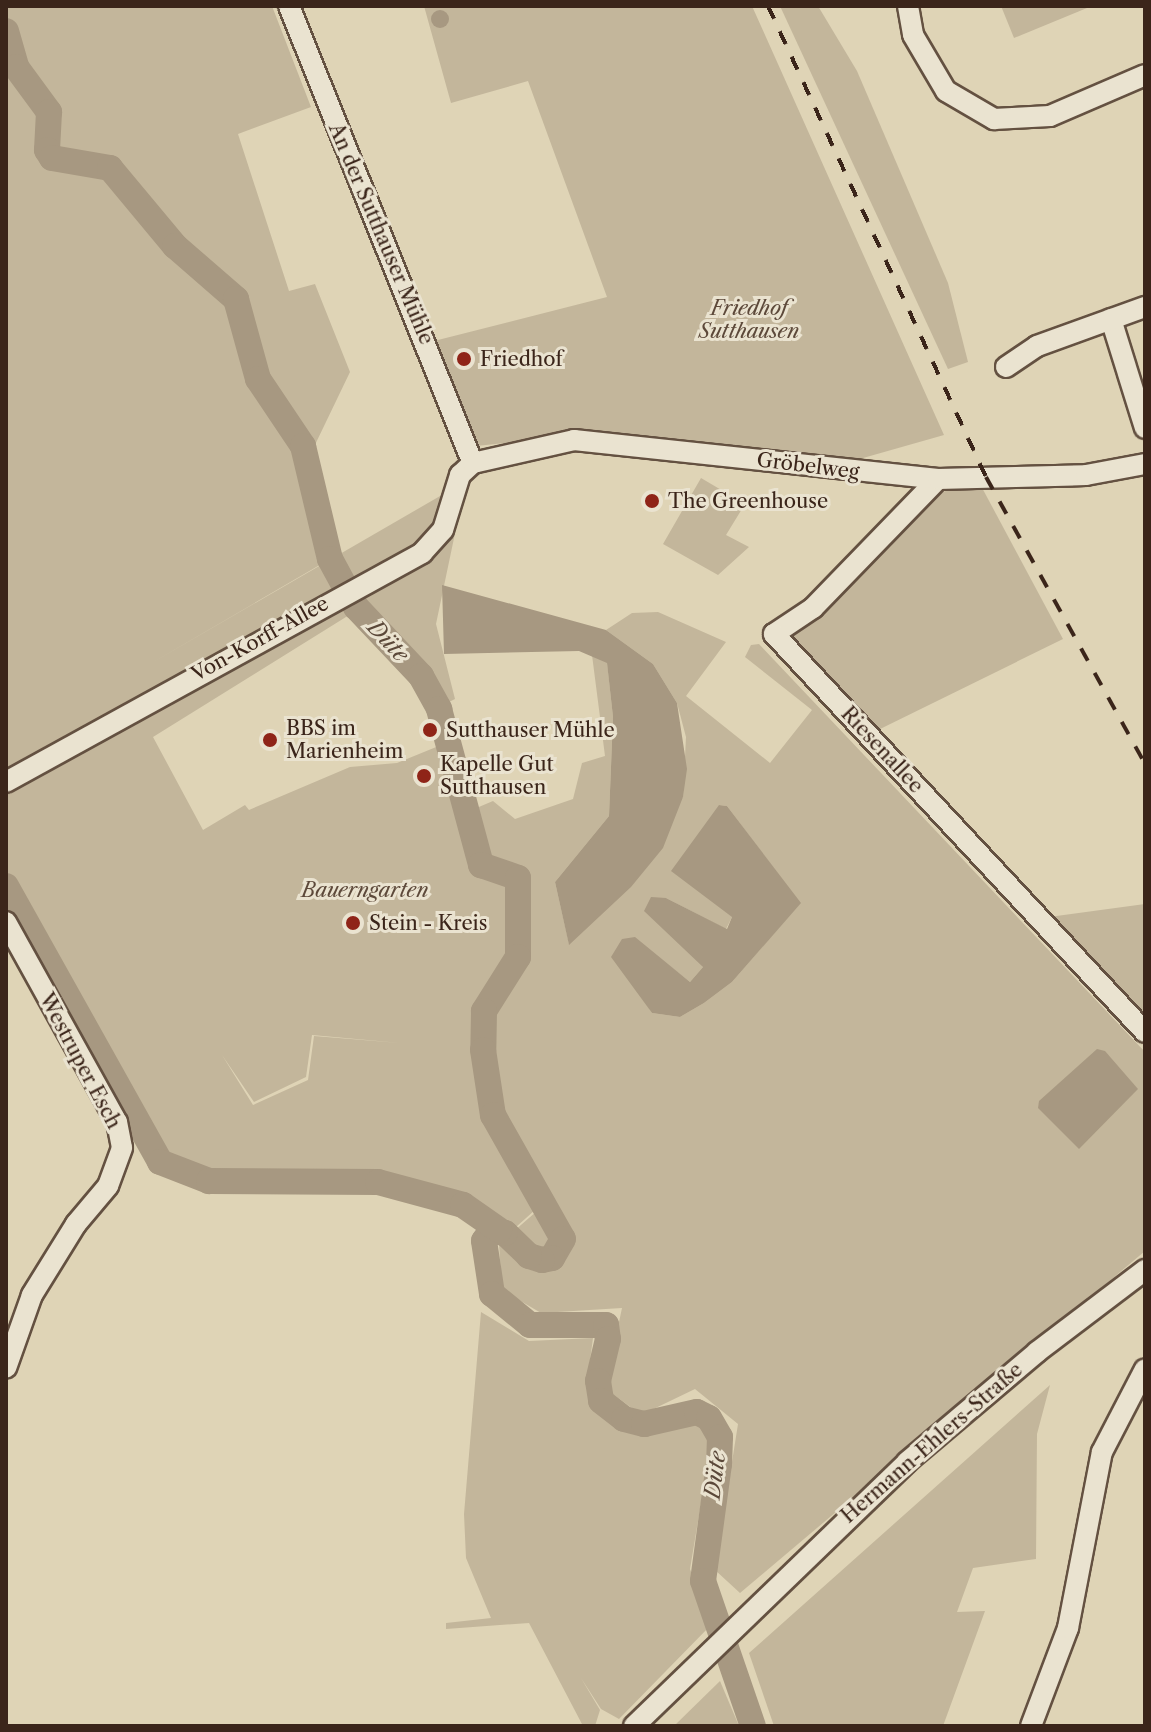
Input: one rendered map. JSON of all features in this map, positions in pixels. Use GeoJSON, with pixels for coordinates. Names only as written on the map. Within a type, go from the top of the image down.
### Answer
{"type":"FeatureCollection","features":[{"type":"Feature","properties":{"kind":"street","name":"An der Sutthauser Mühle"},"geometry":{"type":"LineString","coordinates":[[289,6],[473,463]]}},
{"type":"Feature","properties":{"kind":"street"},"geometry":{"type":"LineString","coordinates":[[908,6],[913,35],[946,91],[994,119],[1050,116],[1145,75]]}},
{"type":"Feature","properties":{"kind":"street"},"geometry":{"type":"LineString","coordinates":[[1006,367],[1037,346],[1145,307]]}},
{"type":"Feature","properties":{"kind":"street"},"geometry":{"type":"LineString","coordinates":[[1111,319],[1145,428]]}},
{"type":"Feature","properties":{"kind":"street","name":"Gröbelweg"},"geometry":{"type":"LineString","coordinates":[[473,463],[547,444],[601,441],[938,479],[1086,475],[1145,464]]}},
{"type":"Feature","properties":{"kind":"street","name":"Von-Korff-Allee"},"geometry":{"type":"LineString","coordinates":[[6,782],[338,595],[407,562],[435,541],[443,530],[460,475],[473,463]]}},
{"type":"Feature","properties":{"kind":"street","name":"Riesenallee"},"geometry":{"type":"LineString","coordinates":[[938,479],[813,608],[774,634],[1145,1032]]}},
{"type":"Feature","properties":{"kind":"street","name":"Westruper Esch"},"geometry":{"type":"LineString","coordinates":[[6,922],[117,1122],[122,1148],[108,1186],[76,1224],[32,1295],[6,1368]]}},
{"type":"Feature","properties":{"kind":"street","name":"Hermann-Ehlers-Straße"},"geometry":{"type":"LineString","coordinates":[[634,1726],[907,1462],[1037,1352],[1145,1270]]}},
{"type":"Feature","properties":{"kind":"street"},"geometry":{"type":"LineString","coordinates":[[1031,1726],[1068,1628],[1102,1452],[1145,1369]]}},
{"type":"Feature","properties":{"kind":"green space","name":"Bauerngarten"},"geometry":{"type":"Polygon","coordinates":[[[6,6],[272,6],[311,107],[238,134],[289,291],[315,284],[350,372],[312,451],[292,452],[314,481],[330,559],[143,668],[466,481],[436,624],[455,699],[435,709],[354,612],[153,737],[203,830],[245,805],[249,810],[350,767],[397,763],[446,743],[479,868],[515,881],[514,956],[481,1010],[480,1050],[474,1050],[483,1121],[535,1210],[516,1227],[466,1193],[379,1171],[212,1172],[165,1151],[137,1096],[105,1112],[6,939],[6,31],[16,67],[39,96],[6,26],[6,6]],[[312,1035],[306,1077],[254,1102],[222,1055],[253,1105],[308,1080],[314,1036],[400,1043],[312,1035]]]}},
{"type":"Feature","properties":{"kind":"green space","name":"Friedhof Sutthausen"},"geometry":{"type":"Polygon","coordinates":[[[424,6],[752,6],[944,435],[849,462],[591,434],[476,446],[434,341],[607,297],[528,81],[451,103],[424,6]]]}},
{"type":"Feature","properties":{"kind":"green space"},"geometry":{"type":"Polygon","coordinates":[[[780,6],[818,6],[857,71],[948,283],[968,362],[948,369],[780,6]]]}},
{"type":"Feature","properties":{"kind":"green space"},"geometry":{"type":"Polygon","coordinates":[[[1001,6],[1086,6],[1087,8],[1014,38],[1001,6]]]}},
{"type":"Feature","properties":{"kind":"green space"},"geometry":{"type":"Polygon","coordinates":[[[701,478],[745,504],[726,535],[749,547],[718,575],[663,544],[701,478]]]}},
{"type":"Feature","properties":{"kind":"green space"},"geometry":{"type":"Polygon","coordinates":[[[960,484],[980,484],[1063,639],[876,731],[788,634],[931,498],[960,484]]]}},
{"type":"Feature","properties":{"kind":"green space"},"geometry":{"type":"Polygon","coordinates":[[[658,612],[726,642],[686,696],[770,763],[812,710],[745,657],[751,645],[759,644],[1145,1052],[1145,1251],[740,1593],[715,1570],[738,1424],[695,1389],[641,1415],[605,1388],[622,1308],[541,1313],[502,1290],[499,1244],[537,1211],[504,1134],[489,1053],[488,1013],[521,959],[521,877],[482,860],[467,812],[493,801],[515,819],[573,799],[582,763],[605,756],[592,655],[607,662],[613,717],[609,816],[555,882],[569,944],[683,797],[686,737],[677,703],[653,664],[606,630],[632,613],[658,612]],[[719,805],[732,917],[726,929],[666,898],[703,967],[690,982],[634,938],[634,985],[652,1013],[680,1017],[704,1003],[732,982],[800,903],[727,806],[719,805]]]}},
{"type":"Feature","properties":{"kind":"green space"},"geometry":{"type":"Polygon","coordinates":[[[1145,904],[1145,1019],[1049,917],[1145,904]]]}},
{"type":"Feature","properties":{"kind":"green space"},"geometry":{"type":"Polygon","coordinates":[[[481,1312],[529,1341],[593,1338],[587,1383],[591,1403],[619,1429],[642,1436],[687,1422],[704,1428],[711,1443],[690,1569],[711,1625],[619,1719],[601,1709],[581,1678],[600,1710],[595,1726],[583,1726],[529,1623],[446,1629],[446,1623],[491,1618],[466,1558],[464,1514],[481,1312]]]}},
{"type":"Feature","properties":{"kind":"green space"},"geometry":{"type":"Polygon","coordinates":[[[1050,1385],[1037,1434],[1036,1559],[973,1568],[957,1612],[985,1611],[943,1726],[774,1726],[749,1653],[1050,1385]]]}},
{"type":"Feature","properties":{"kind":"green space"},"geometry":{"type":"Polygon","coordinates":[[[720,1681],[739,1726],[674,1726],[720,1681]]]}},
{"type":"Feature","properties":{"kind":"shaded area"},"geometry":{"type":"Polygon","coordinates":[[[440,10],[449,19],[440,28],[431,19],[440,10]]]}},
{"type":"Feature","properties":{"kind":"shaded area"},"geometry":{"type":"Polygon","coordinates":[[[442,585],[606,630],[653,664],[677,703],[687,769],[683,797],[663,848],[631,887],[569,945],[555,882],[609,816],[613,717],[607,663],[579,651],[444,654],[442,585]]]}},
{"type":"Feature","properties":{"kind":"shaded area"},"geometry":{"type":"Polygon","coordinates":[[[719,805],[727,806],[801,903],[732,982],[704,1003],[680,1017],[652,1013],[611,957],[622,939],[635,937],[690,982],[703,967],[644,911],[651,897],[666,898],[727,929],[732,917],[671,871],[719,805]]]}},
{"type":"Feature","properties":{"kind":"shaded area"},"geometry":{"type":"Polygon","coordinates":[[[1097,1049],[1105,1051],[1138,1089],[1079,1149],[1038,1108],[1039,1101],[1097,1049]]]}},
{"type":"Feature","properties":{"kind":"waterway","name":"Düte"},"geometry":{"type":"LineString","coordinates":[[6,31],[16,67],[49,112],[47,150],[52,158],[110,168],[175,246],[236,299],[258,379],[303,446],[330,559],[356,607],[421,676],[439,709],[481,865],[518,878],[518,957],[484,1011],[483,1050],[493,1115],[563,1239],[552,1258],[542,1260],[529,1256],[505,1233],[491,1231],[484,1241],[492,1294],[530,1325],[606,1325],[608,1339],[598,1381],[601,1401],[624,1419],[644,1424],[697,1412],[709,1418],[720,1437],[703,1581],[753,1726]]}},
{"type":"Feature","properties":{"kind":"waterway","name":"Düte"},"geometry":{"type":"LineString","coordinates":[[6,886],[160,1162],[209,1181],[378,1182],[463,1205],[499,1230]]}},
{"type":"Feature","properties":{"kind":"railway"},"geometry":{"type":"LineString","coordinates":[[768,6],[986,477],[1145,764]]}},
{"type":"Feature","properties":{"kind":"place","name":"Friedhof"},"geometry":{"type":"Point","coordinates":[464,359]}},
{"type":"Feature","properties":{"kind":"place","name":"The Greenhouse"},"geometry":{"type":"Point","coordinates":[652,501]}},
{"type":"Feature","properties":{"kind":"place","name":"Sutthauser Mühle"},"geometry":{"type":"Point","coordinates":[430,730]}},
{"type":"Feature","properties":{"kind":"place","name":"BBS im Marienheim"},"geometry":{"type":"Point","coordinates":[270,740]}},
{"type":"Feature","properties":{"kind":"place","name":"Kapelle Gut Sutthausen"},"geometry":{"type":"Point","coordinates":[424,776]}},
{"type":"Feature","properties":{"kind":"place","name":"Stein - Kreis"},"geometry":{"type":"Point","coordinates":[353,923]}}]}
